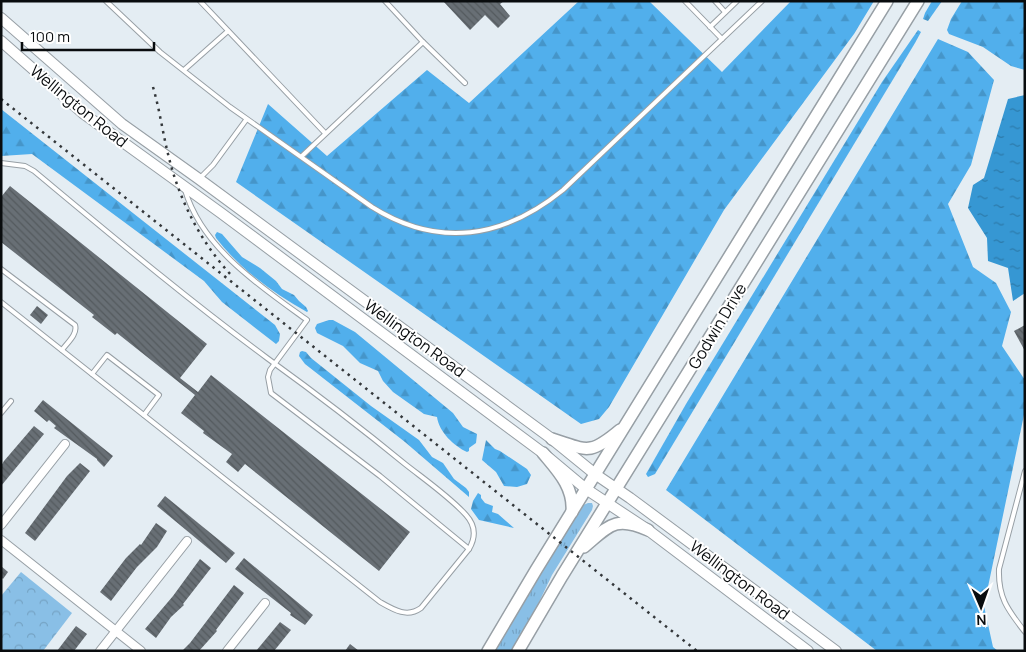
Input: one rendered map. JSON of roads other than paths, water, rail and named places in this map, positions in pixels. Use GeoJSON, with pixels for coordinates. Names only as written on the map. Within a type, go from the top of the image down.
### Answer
{"type":"FeatureCollection","features":[{"type":"Feature","properties":{"kind":"main road","name":"Godwin Drive"},"geometry":{"type":"LineString","coordinates":[[488,651],[887,1]]}},
{"type":"Feature","properties":{"kind":"main road","name":"Godwin Drive"},"geometry":{"type":"LineString","coordinates":[[518,651],[918,1]]}},
{"type":"Feature","properties":{"kind":"main road","name":"Wellington Road"},"geometry":{"type":"LineString","coordinates":[[1,18],[122,124],[552,439],[616,489],[836,651]]}},
{"type":"Feature","properties":{"kind":"main road","name":"Wellington Road"},"geometry":{"type":"LineString","coordinates":[[1,41],[84,114],[543,453],[586,489],[648,530],[808,651]]}},
{"type":"Feature","properties":{"kind":"main road"},"geometry":{"type":"LineString","coordinates":[[552,439],[585,450],[593,448],[614,435],[627,424]]}},
{"type":"Feature","properties":{"kind":"main road"},"geometry":{"type":"LineString","coordinates":[[543,453],[567,483],[571,494],[571,513]]}},
{"type":"Feature","properties":{"kind":"main road"},"geometry":{"type":"LineString","coordinates":[[576,555],[605,529],[614,524],[630,523],[648,530]]}},
{"type":"Feature","properties":{"kind":"street"},"geometry":{"type":"LineString","coordinates":[[1,525],[65,444]]}},
{"type":"Feature","properties":{"kind":"street"},"geometry":{"type":"LineString","coordinates":[[1,540],[141,651]]}},
{"type":"Feature","properties":{"kind":"street"},"geometry":{"type":"LineString","coordinates":[[100,651],[187,541]]}},
{"type":"Feature","properties":{"kind":"street"},"geometry":{"type":"LineString","coordinates":[[227,651],[265,603]]}},
{"type":"Feature","properties":{"kind":"lane"},"geometry":{"type":"LineString","coordinates":[[106,1],[138,32],[246,120],[302,156],[372,207],[396,220],[430,230],[450,233],[497,228],[531,213],[563,190],[762,1]]}},
{"type":"Feature","properties":{"kind":"lane"},"geometry":{"type":"LineString","coordinates":[[200,1],[325,133]]}},
{"type":"Feature","properties":{"kind":"lane"},"geometry":{"type":"LineString","coordinates":[[385,1],[465,83]]}},
{"type":"Feature","properties":{"kind":"lane"},"geometry":{"type":"LineString","coordinates":[[685,1],[722,39]]}},
{"type":"Feature","properties":{"kind":"lane"},"geometry":{"type":"LineString","coordinates":[[715,1],[726,12]]}},
{"type":"Feature","properties":{"kind":"lane"},"geometry":{"type":"LineString","coordinates":[[710,27],[737,1]]}},
{"type":"Feature","properties":{"kind":"lane"},"geometry":{"type":"LineString","coordinates":[[184,70],[228,30]]}},
{"type":"Feature","properties":{"kind":"lane"},"geometry":{"type":"LineString","coordinates":[[302,156],[423,42]]}},
{"type":"Feature","properties":{"kind":"lane"},"geometry":{"type":"LineString","coordinates":[[199,179],[213,165],[246,120]]}},
{"type":"Feature","properties":{"kind":"lane"},"geometry":{"type":"LineString","coordinates":[[1,163],[25,166],[34,171],[97,224],[274,363],[325,400],[466,515],[475,532],[474,540],[469,549],[421,608],[408,614],[389,607],[380,602],[1,302]]}},
{"type":"Feature","properties":{"kind":"lane"},"geometry":{"type":"LineString","coordinates":[[184,186],[190,206],[224,253],[258,284],[307,320],[270,370],[268,378],[269,389],[275,398],[296,411],[380,476],[469,549]]}},
{"type":"Feature","properties":{"kind":"lane"},"geometry":{"type":"LineString","coordinates":[[1,270],[75,325],[75,334],[62,350]]}},
{"type":"Feature","properties":{"kind":"lane"},"geometry":{"type":"LineString","coordinates":[[92,374],[107,355],[159,395],[144,415]]}},
{"type":"Feature","properties":{"kind":"lane"},"geometry":{"type":"LineString","coordinates":[[1,413],[11,401]]}},
{"type":"Feature","properties":{"kind":"lane"},"geometry":{"type":"LineString","coordinates":[[1025,471],[999,569],[1000,594],[1006,608],[1025,632]]}},
{"type":"Feature","properties":{"kind":"water"},"geometry":{"type":"Polygon","coordinates":[[[1025,95],[1025,293],[1013,301],[1008,268],[988,261],[987,238],[968,208],[973,185],[984,178],[1008,99],[1025,95]]]}},
{"type":"Feature","properties":{"kind":"railway"},"geometry":{"type":"LineString","coordinates":[[153,87],[169,158],[179,190],[202,236],[221,264],[232,276]]}},
{"type":"Feature","properties":{"kind":"railway"},"geometry":{"type":"LineString","coordinates":[[1,99],[697,651]]}}]}
